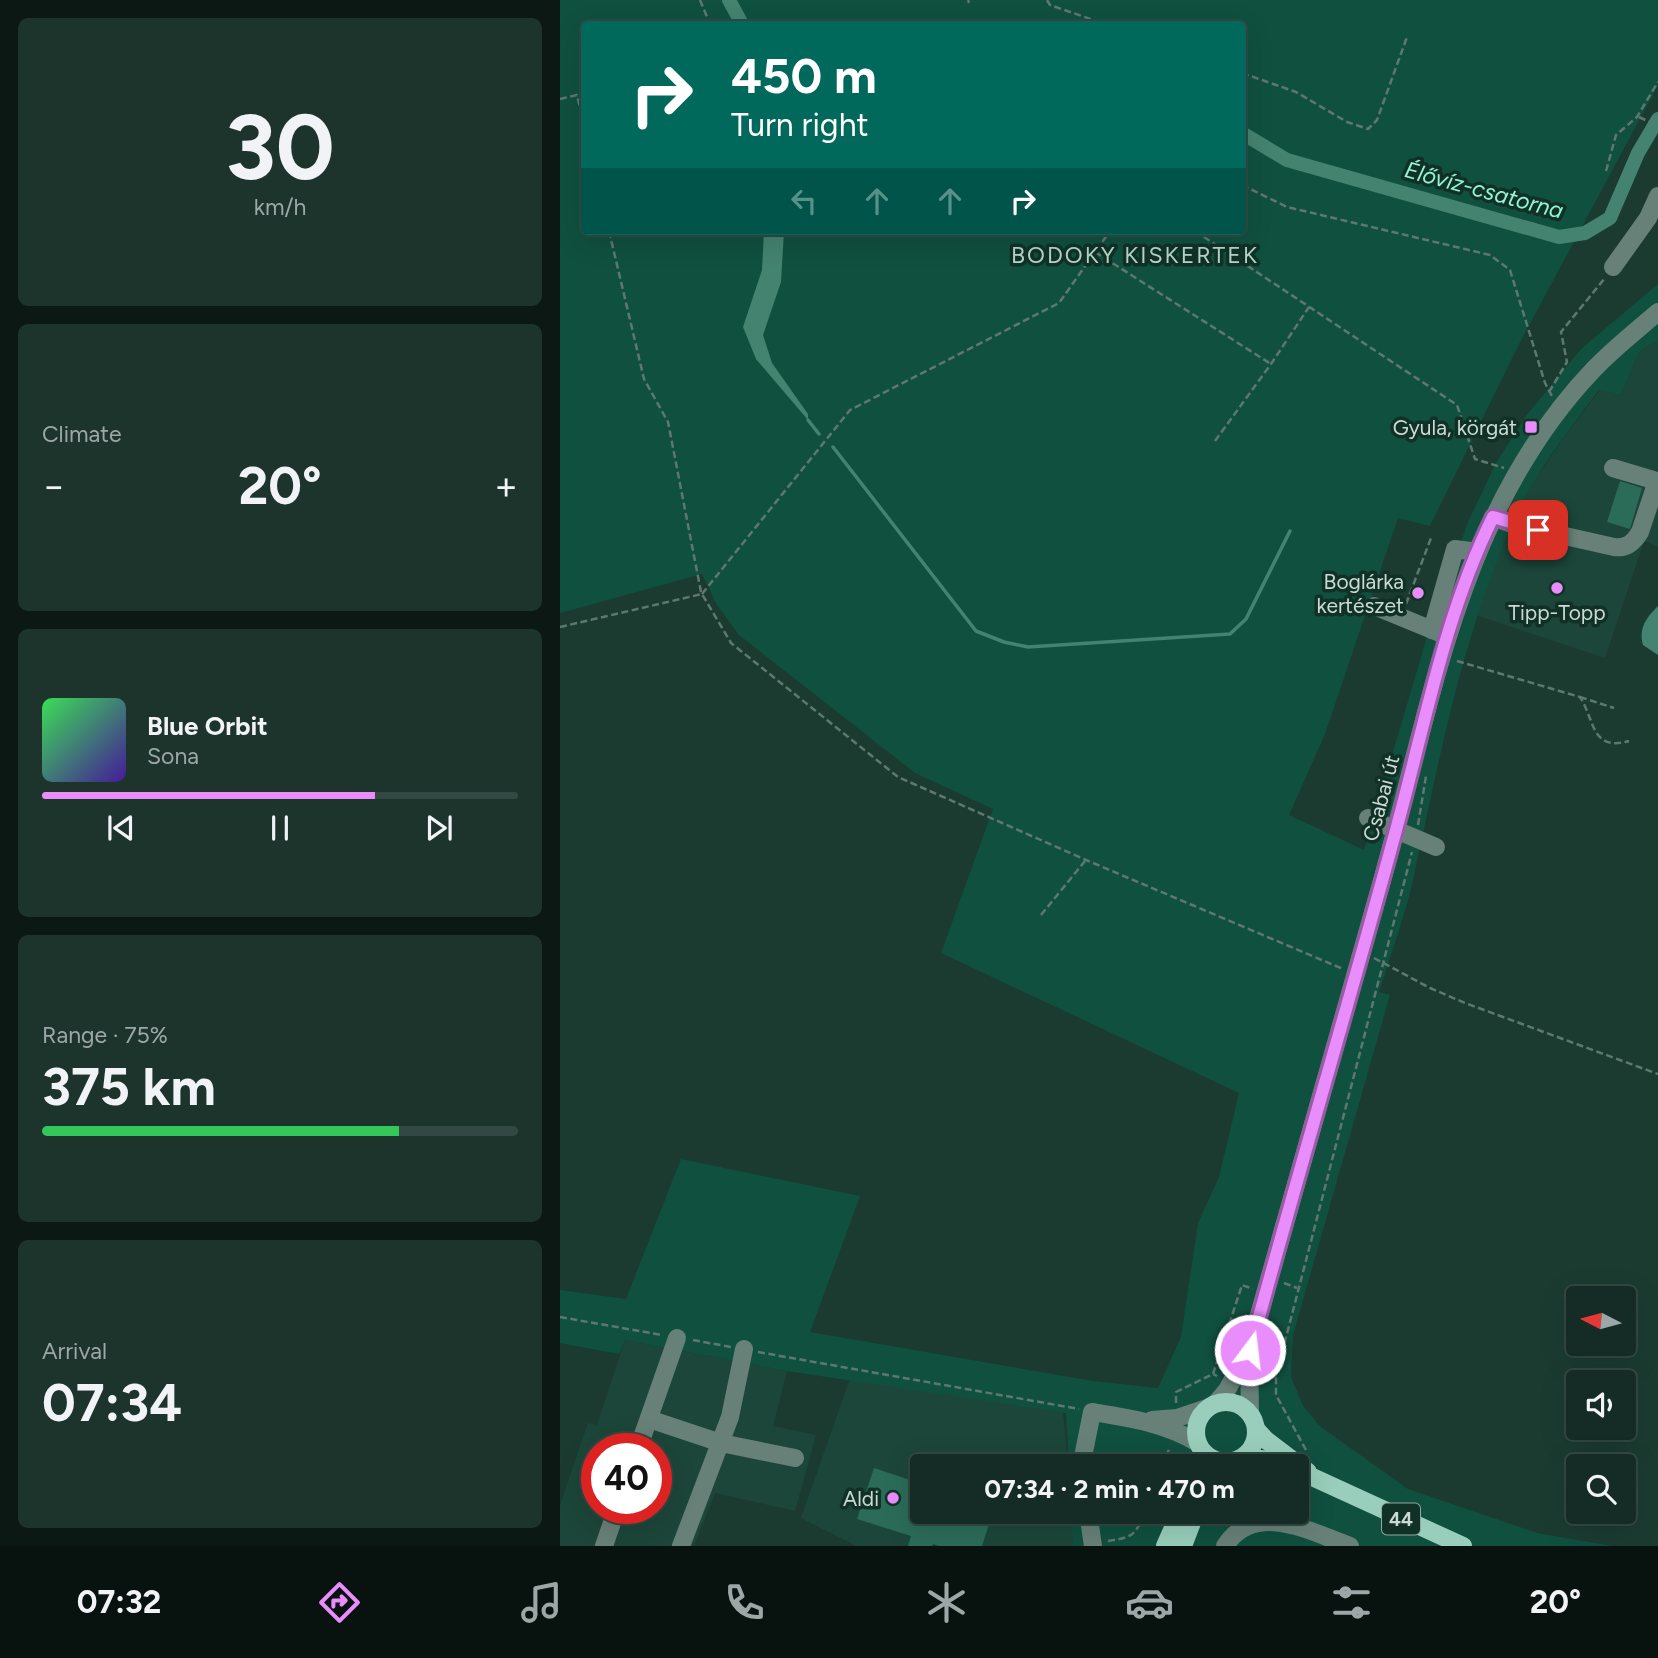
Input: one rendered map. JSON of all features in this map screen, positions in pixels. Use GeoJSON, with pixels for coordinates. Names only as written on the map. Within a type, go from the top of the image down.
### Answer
{"type":"FeatureCollection","features":[{"type":"Feature","properties":{"kind":"main road","name":"44"},"geometry":{"type":"LineString","coordinates":[[1212,1406],[1227,1402],[1237,1404],[1280,1454]]}},
{"type":"Feature","properties":{"kind":"main road"},"geometry":{"type":"LineString","coordinates":[[1198,1454],[1197,1421],[1212,1406]]}},
{"type":"Feature","properties":{"kind":"main road"},"geometry":{"type":"LineString","coordinates":[[1242,1454],[1254,1444],[1253,1421]]}},
{"type":"Feature","properties":{"kind":"main road"},"geometry":{"type":"LineString","coordinates":[[1199,1445],[1208,1454]]}},
{"type":"Feature","properties":{"kind":"main road","name":"44"},"geometry":{"type":"LineString","coordinates":[[1309,1479],[1341,1490],[1463,1546]]}},
{"type":"Feature","properties":{"kind":"main road"},"geometry":{"type":"LineString","coordinates":[[1166,1546],[1183,1524]]}},
{"type":"Feature","properties":{"kind":"main road"},"geometry":{"type":"LineString","coordinates":[[1183,1546],[1187,1524]]}},
{"type":"Feature","properties":{"kind":"street"},"geometry":{"type":"LineString","coordinates":[[1613,267],[1648,218],[1658,196]]}},
{"type":"Feature","properties":{"kind":"street","name":"Csabai út"},"geometry":{"type":"LineString","coordinates":[[1212,1406],[1227,1390],[1250,1350],[1396,830],[1439,633],[1493,517],[1518,472],[1560,409],[1594,369],[1658,312]]}},
{"type":"Feature","properties":{"kind":"street"},"geometry":{"type":"LineString","coordinates":[[1493,517],[1576,539],[1625,547],[1636,539],[1640,532],[1657,481],[1613,468]]}},
{"type":"Feature","properties":{"kind":"street"},"geometry":{"type":"LineString","coordinates":[[1374,606],[1439,633]]}},
{"type":"Feature","properties":{"kind":"street"},"geometry":{"type":"LineString","coordinates":[[1368,818],[1436,847]]}},
{"type":"Feature","properties":{"kind":"street"},"geometry":{"type":"LineString","coordinates":[[644,1433],[677,1338]]}},
{"type":"Feature","properties":{"kind":"street"},"geometry":{"type":"LineString","coordinates":[[681,1546],[730,1417],[744,1349]]}},
{"type":"Feature","properties":{"kind":"street","name":"Csabai út"},"geometry":{"type":"LineString","coordinates":[[1250,1350],[1253,1421]]}},
{"type":"Feature","properties":{"kind":"street"},"geometry":{"type":"LineString","coordinates":[[1145,1421],[1177,1418],[1212,1406]]}},
{"type":"Feature","properties":{"kind":"street"},"geometry":{"type":"LineString","coordinates":[[1084,1454],[1093,1412],[1145,1421],[1176,1431],[1199,1445]]}},
{"type":"Feature","properties":{"kind":"street"},"geometry":{"type":"LineString","coordinates":[[649,1419],[721,1444],[794,1458]]}},
{"type":"Feature","properties":{"kind":"street"},"geometry":{"type":"LineString","coordinates":[[1225,1546],[1229,1539],[1244,1528],[1275,1521],[1350,1546]]}},
{"type":"Feature","properties":{"kind":"street"},"geometry":{"type":"LineString","coordinates":[[604,1546],[612,1524]]}},
{"type":"Feature","properties":{"kind":"street"},"geometry":{"type":"LineString","coordinates":[[1089,1524],[1092,1545]]}},
{"type":"Feature","properties":{"kind":"path"},"geometry":{"type":"LineString","coordinates":[[700,0],[709,21]]}},
{"type":"Feature","properties":{"kind":"path"},"geometry":{"type":"LineString","coordinates":[[1047,0],[1050,5],[1096,21]]}},
{"type":"Feature","properties":{"kind":"path"},"geometry":{"type":"LineString","coordinates":[[1246,74],[1296,92],[1347,122],[1368,129],[1377,120],[1407,37]]}},
{"type":"Feature","properties":{"kind":"path"},"geometry":{"type":"LineString","coordinates":[[1606,171],[1616,135],[1637,117],[1658,82]]}},
{"type":"Feature","properties":{"kind":"path"},"geometry":{"type":"LineString","coordinates":[[560,99],[577,95],[581,112]]}},
{"type":"Feature","properties":{"kind":"path"},"geometry":{"type":"LineString","coordinates":[[1637,117],[1658,126]]}},
{"type":"Feature","properties":{"kind":"path"},"geometry":{"type":"LineString","coordinates":[[1246,187],[1287,207],[1490,255],[1510,270],[1549,393],[1560,409]]}},
{"type":"Feature","properties":{"kind":"path"},"geometry":{"type":"LineString","coordinates":[[610,235],[644,379],[668,422],[702,593],[731,643],[898,777],[1355,974]]}},
{"type":"Feature","properties":{"kind":"path"},"geometry":{"type":"LineString","coordinates":[[560,627],[702,593],[850,410],[1059,303],[1107,235]]}},
{"type":"Feature","properties":{"kind":"path"},"geometry":{"type":"LineString","coordinates":[[1201,235],[1457,405],[1475,459],[1518,472]]}},
{"type":"Feature","properties":{"kind":"path"},"geometry":{"type":"LineString","coordinates":[[1095,252],[1271,365]]}},
{"type":"Feature","properties":{"kind":"path"},"geometry":{"type":"LineString","coordinates":[[1549,393],[1567,362],[1561,332],[1613,267]]}},
{"type":"Feature","properties":{"kind":"path"},"geometry":{"type":"LineString","coordinates":[[1215,441],[1271,365],[1309,307]]}},
{"type":"Feature","properties":{"kind":"path"},"geometry":{"type":"LineString","coordinates":[[1402,617],[1431,538]]}},
{"type":"Feature","properties":{"kind":"path"},"geometry":{"type":"LineString","coordinates":[[1468,665],[1614,708]]}},
{"type":"Feature","properties":{"kind":"path"},"geometry":{"type":"LineString","coordinates":[[1580,696],[1588,709],[1595,733],[1600,738],[1621,743],[1629,741]]}},
{"type":"Feature","properties":{"kind":"path"},"geometry":{"type":"LineString","coordinates":[[1041,915],[1086,860]]}},
{"type":"Feature","properties":{"kind":"path"},"geometry":{"type":"LineString","coordinates":[[1362,952],[1442,993],[1658,1074]]}},
{"type":"Feature","properties":{"kind":"path"},"geometry":{"type":"LineString","coordinates":[[1283,1282],[1297,1288]]}},
{"type":"Feature","properties":{"kind":"path"},"geometry":{"type":"LineString","coordinates":[[1213,1374],[1242,1285],[1253,1289]]}},
{"type":"Feature","properties":{"kind":"path"},"geometry":{"type":"LineString","coordinates":[[560,1317],[1093,1412]]}},
{"type":"Feature","properties":{"kind":"path"},"geometry":{"type":"LineString","coordinates":[[1276,1395],[1306,1450]]}},
{"type":"Feature","properties":{"kind":"path"},"geometry":{"type":"LineString","coordinates":[[1092,1545],[1128,1538],[1140,1524]]}},
{"type":"Feature","properties":{"kind":"shaded area"},"geometry":{"type":"Polygon","coordinates":[[[560,0],[1658,0],[1658,85],[1518,346],[1430,526],[1398,518],[1325,734],[1289,815],[1364,850],[1427,637],[1468,522],[1496,463],[1526,416],[1581,349],[1658,284],[1658,340],[1639,352],[1621,395],[1599,390],[1545,464],[1514,518],[1481,605],[1448,720],[1407,904],[1379,992],[1390,995],[1293,1335],[1291,1377],[1303,1406],[1321,1427],[1408,1489],[1537,1533],[1613,1546],[1073,1546],[1072,1524],[1309,1524],[1309,1454],[1068,1454],[1066,1413],[787,1371],[625,1340],[619,1354],[560,1343],[560,1290],[626,1299],[681,1159],[860,1196],[810,1332],[1093,1381],[1158,1388],[1181,1337],[1198,1223],[1219,1177],[1239,1093],[941,953],[993,809],[915,773],[739,635],[717,605],[702,574],[560,613],[560,0]]]}},
{"type":"Feature","properties":{"kind":"shaded area"},"geometry":{"type":"Polygon","coordinates":[[[764,235],[784,235],[781,282],[763,335],[772,363],[808,414],[808,420],[756,359],[743,327],[762,270],[764,235]]]}},
{"type":"Feature","properties":{"kind":"shaded area"},"geometry":{"type":"Polygon","coordinates":[[[1658,340],[1658,546],[1644,541],[1605,658],[1476,615],[1511,525],[1528,490],[1600,390],[1621,395],[1639,352],[1658,340]]]}},
{"type":"Feature","properties":{"kind":"shaded area"},"geometry":{"type":"Polygon","coordinates":[[[1658,606],[1658,655],[1643,645],[1642,633],[1647,619],[1658,606]]]}},
{"type":"Feature","properties":{"kind":"shaded area"},"geometry":{"type":"Polygon","coordinates":[[[625,1340],[787,1371],[773,1426],[816,1435],[795,1511],[715,1493],[694,1546],[560,1546],[560,1505],[581,1444],[581,1524],[672,1524],[672,1433],[585,1433],[588,1423],[597,1425],[625,1340]]]}},
{"type":"Feature","properties":{"kind":"shaded area"},"geometry":{"type":"Polygon","coordinates":[[[851,1376],[1063,1412],[1067,1454],[910,1454],[910,1524],[1073,1524],[1075,1546],[857,1546],[801,1518],[851,1376]]]}},
{"type":"Feature","properties":{"kind":"building"},"geometry":{"type":"Polygon","coordinates":[[[1620,481],[1642,488],[1630,529],[1607,522],[1620,481]]]}},
{"type":"Feature","properties":{"kind":"building","name":"Aldi"},"geometry":{"type":"Polygon","coordinates":[[[874,1468],[910,1480],[910,1524],[989,1524],[982,1546],[908,1546],[911,1536],[857,1519],[874,1468]]]}},
{"type":"Feature","properties":{"kind":"waterway","name":"Élővíz-csatorna"},"geometry":{"type":"LineString","coordinates":[[729,0],[740,21]]}},
{"type":"Feature","properties":{"kind":"waterway","name":"Élővíz-csatorna"},"geometry":{"type":"LineString","coordinates":[[1246,135],[1287,160],[1559,237],[1585,233],[1610,218],[1638,153],[1658,119]]}},
{"type":"Feature","properties":{"kind":"waterway"},"geometry":{"type":"LineString","coordinates":[[808,420],[819,434]]}},
{"type":"Feature","properties":{"kind":"waterway"},"geometry":{"type":"LineString","coordinates":[[833,447],[976,631],[1004,642],[1028,647],[1230,634],[1246,619],[1290,531]]}},
{"type":"Feature","properties":{"kind":"place","name":"Gyula, körgát"},"geometry":{"type":"Point","coordinates":[1531,427]}},
{"type":"Feature","properties":{"kind":"place","name":"Tipp-Topp"},"geometry":{"type":"Point","coordinates":[1557,588]}},
{"type":"Feature","properties":{"kind":"place","name":"Boglárka kertészet"},"geometry":{"type":"Point","coordinates":[1418,593]}},
{"type":"Feature","properties":{"kind":"place","name":"Aldi"},"geometry":{"type":"Point","coordinates":[893,1498]}},
{"type":"Feature","properties":{"kind":"district","name":"BODOKY KISKERTEK"},"geometry":{"type":"Point","coordinates":[1135,255]}},
{"type":"Feature","properties":{"kind":"route"},"geometry":{"type":"LineString","coordinates":[[1250,1350],[1396,830],[1442,653],[1463,591],[1493,517],[1538,530]]}}]}
